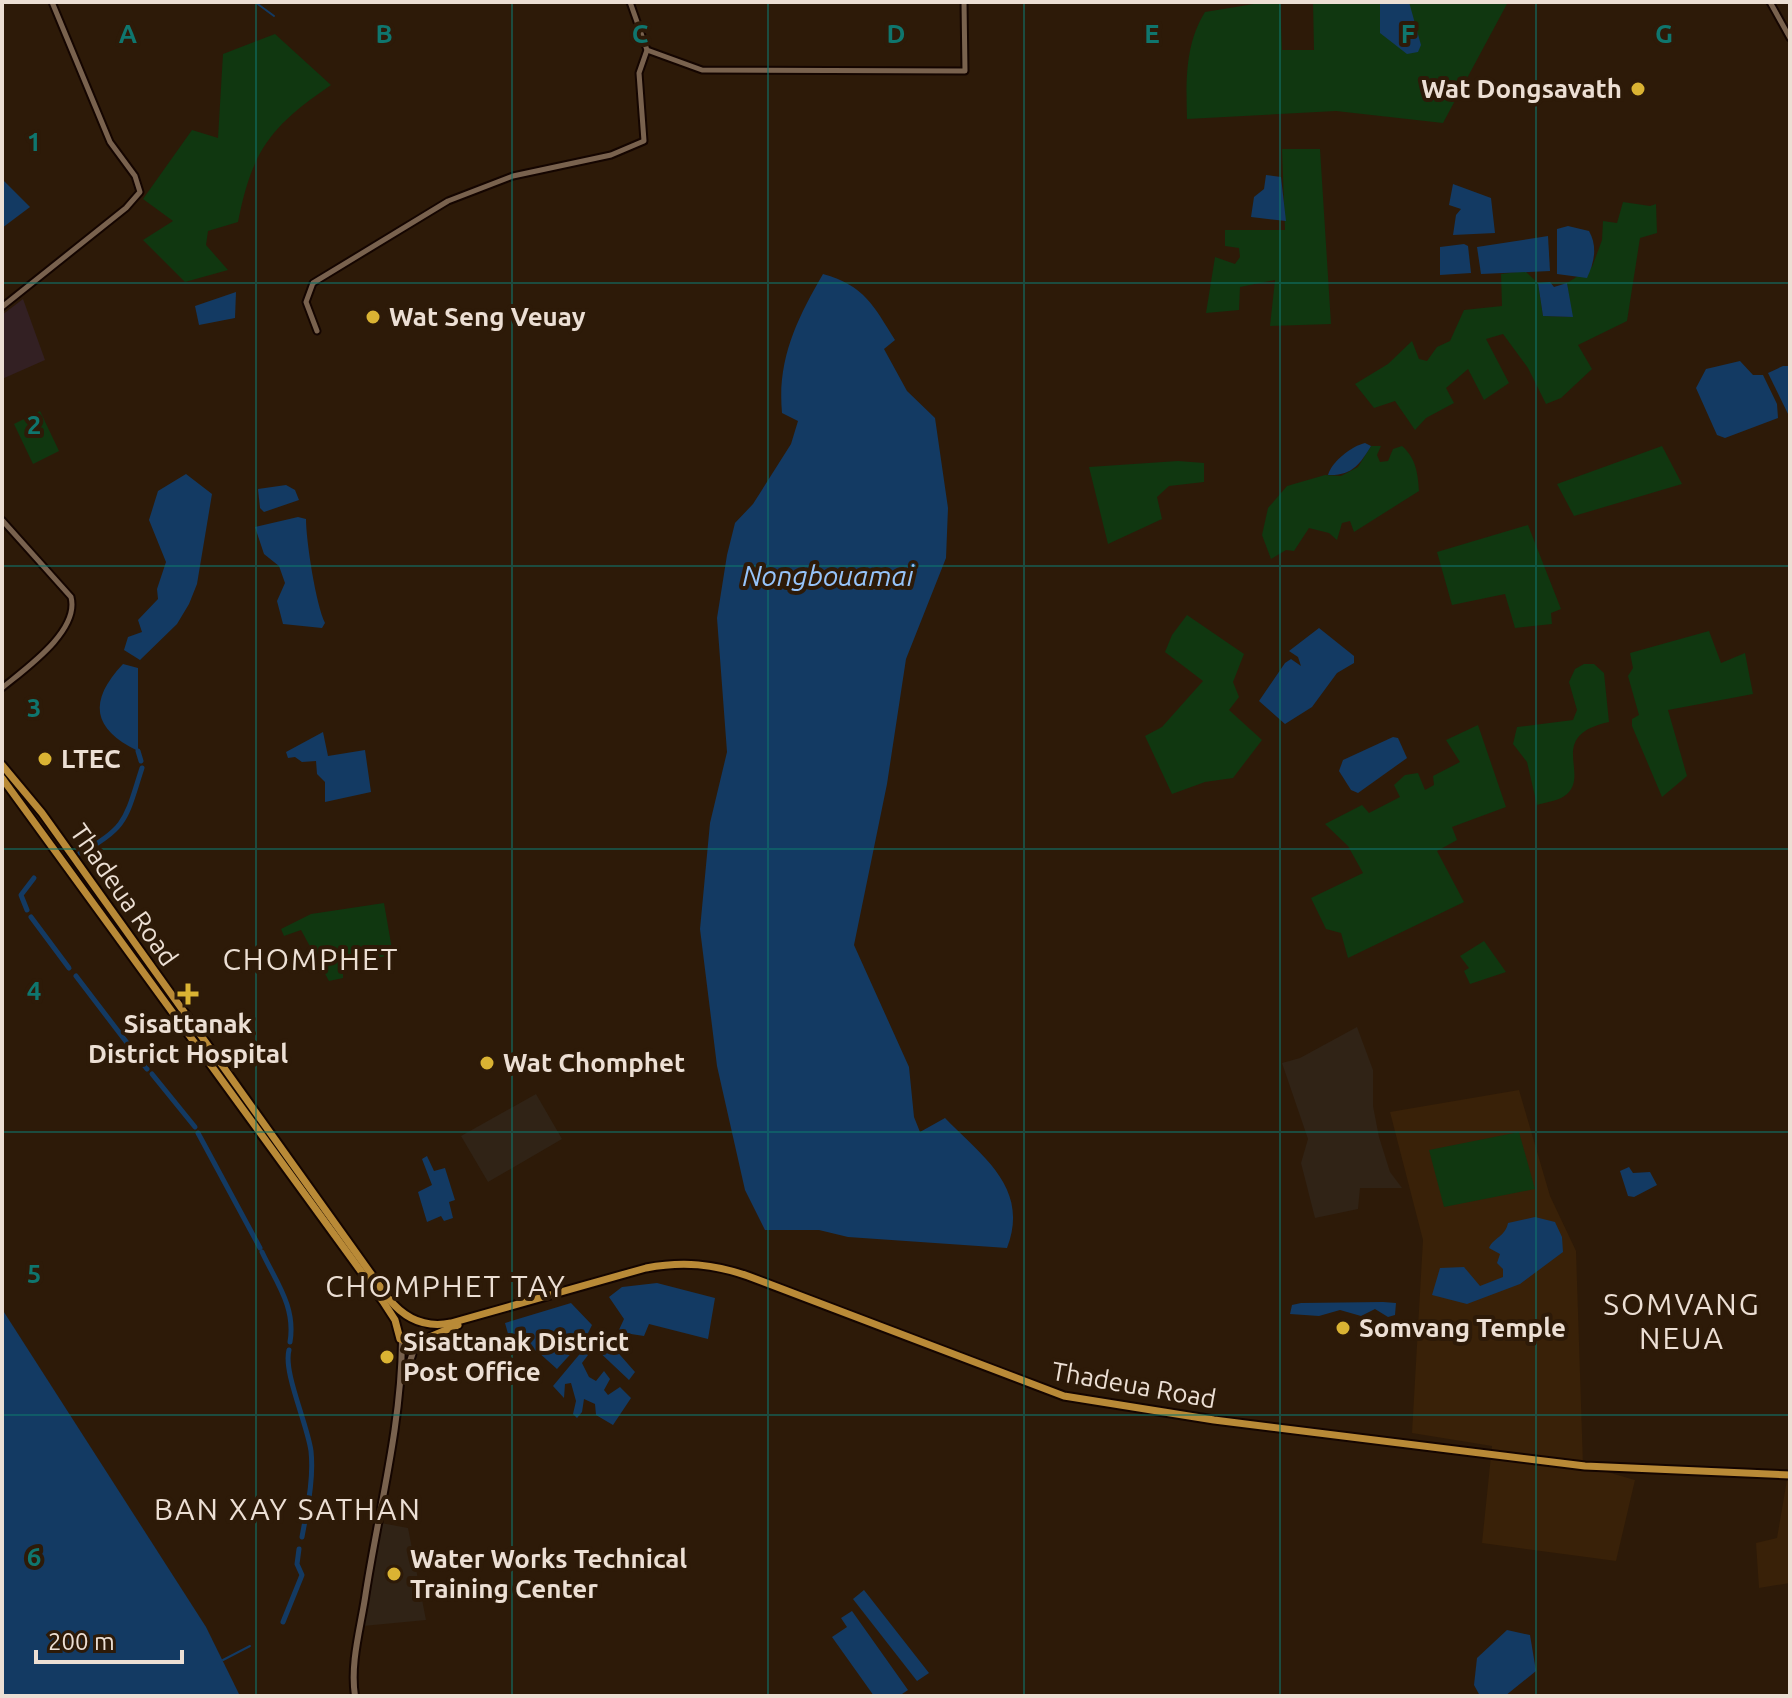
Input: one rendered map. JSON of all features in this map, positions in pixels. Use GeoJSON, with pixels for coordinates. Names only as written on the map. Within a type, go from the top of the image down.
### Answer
{"type":"FeatureCollection","features":[{"type":"Feature","properties":{"kind":"main road","name":"Thadeua Road"},"geometry":{"type":"LineString","coordinates":[[2,765],[42,813],[140,960],[378,1295],[398,1328]]}},
{"type":"Feature","properties":{"kind":"main road","name":"Thadeua Road"},"geometry":{"type":"LineString","coordinates":[[2,778],[389,1299],[416,1320],[443,1324],[646,1268],[677,1263],[709,1265],[748,1276],[1064,1396],[1223,1421],[1585,1466],[1790,1475]]}},
{"type":"Feature","properties":{"kind":"main road","name":"Thadeua Road"},"geometry":{"type":"LineString","coordinates":[[418,1341],[498,1311]]}},
{"type":"Feature","properties":{"kind":"main road"},"geometry":{"type":"LineString","coordinates":[[355,1696],[352,1680],[401,1387],[402,1342],[398,1328],[403,1321],[416,1320],[423,1330],[401,1387]]}},
{"type":"Feature","properties":{"kind":"main road"},"geometry":{"type":"LineString","coordinates":[[402,1342],[418,1341]]}},
{"type":"Feature","properties":{"kind":"street"},"geometry":{"type":"LineString","coordinates":[[2,307],[126,208],[140,192],[135,176],[110,142],[52,2]]}},
{"type":"Feature","properties":{"kind":"street"},"geometry":{"type":"LineString","coordinates":[[317,331],[306,302],[313,283],[428,210],[513,176],[611,155],[644,141],[639,73],[647,50],[630,2]]}},
{"type":"Feature","properties":{"kind":"street"},"geometry":{"type":"LineString","coordinates":[[647,50],[702,70],[965,71],[964,2]]}},
{"type":"Feature","properties":{"kind":"street"},"geometry":{"type":"LineString","coordinates":[[1770,2],[1790,38]]}},
{"type":"Feature","properties":{"kind":"street"},"geometry":{"type":"LineString","coordinates":[[2,520],[71,597],[73,605],[54,642],[2,688]]}},
{"type":"Feature","properties":{"kind":"shaded area"},"geometry":{"type":"Polygon","coordinates":[[[23,299],[45,360],[2,379],[2,315],[23,299]]]}},
{"type":"Feature","properties":{"kind":"shaded area"},"geometry":{"type":"Polygon","coordinates":[[[1357,1027],[1373,1070],[1373,1106],[1379,1137],[1390,1172],[1402,1188],[1360,1188],[1358,1209],[1315,1218],[1301,1163],[1308,1139],[1282,1063],[1300,1058],[1357,1027]]]}},
{"type":"Feature","properties":{"kind":"shaded area"},"geometry":{"type":"Polygon","coordinates":[[[1519,1090],[1550,1196],[1576,1251],[1583,1465],[1635,1480],[1616,1561],[1482,1543],[1492,1446],[1412,1433],[1423,1240],[1390,1112],[1519,1090]]]}},
{"type":"Feature","properties":{"kind":"shaded area"},"geometry":{"type":"Polygon","coordinates":[[[536,1094],[562,1139],[488,1182],[461,1136],[536,1094]]]}},
{"type":"Feature","properties":{"kind":"shaded area"},"geometry":{"type":"Polygon","coordinates":[[[1788,1474],[1790,1583],[1759,1588],[1756,1543],[1777,1538],[1788,1474]]]}},
{"type":"Feature","properties":{"kind":"shaded area","name":"Water Works Technical Training Center"},"geometry":{"type":"Polygon","coordinates":[[[381,1523],[408,1528],[426,1620],[363,1626],[381,1523]]]}},
{"type":"Feature","properties":{"kind":"green space"},"geometry":{"type":"Polygon","coordinates":[[[1280,2],[1282,50],[1314,50],[1313,2],[1508,2],[1443,123],[1336,111],[1187,119],[1190,50],[1205,12],[1280,2]]]}},
{"type":"Feature","properties":{"kind":"green space"},"geometry":{"type":"Polygon","coordinates":[[[275,34],[331,85],[293,114],[267,142],[250,176],[238,222],[208,231],[206,245],[228,270],[185,282],[143,240],[173,221],[143,199],[192,130],[218,138],[223,54],[275,34]]]}},
{"type":"Feature","properties":{"kind":"green space"},"geometry":{"type":"Polygon","coordinates":[[[1282,149],[1320,149],[1331,324],[1270,326],[1275,280],[1240,287],[1239,310],[1206,313],[1215,257],[1235,264],[1240,257],[1239,248],[1225,246],[1225,230],[1285,230],[1282,149]]]}},
{"type":"Feature","properties":{"kind":"green space"},"geometry":{"type":"Polygon","coordinates":[[[1623,202],[1656,204],[1657,233],[1640,238],[1627,321],[1578,345],[1592,369],[1561,398],[1546,404],[1528,368],[1503,334],[1486,339],[1509,383],[1484,400],[1468,369],[1446,388],[1454,403],[1426,418],[1415,430],[1395,401],[1374,408],[1355,384],[1388,364],[1412,341],[1419,359],[1427,361],[1437,347],[1450,341],[1464,310],[1502,306],[1501,274],[1525,271],[1538,283],[1543,316],[1572,317],[1567,283],[1592,267],[1602,240],[1603,221],[1617,223],[1623,202]]]}},
{"type":"Feature","properties":{"kind":"green space"},"geometry":{"type":"Polygon","coordinates":[[[40,411],[59,451],[33,464],[14,424],[40,411]]]}},
{"type":"Feature","properties":{"kind":"green space"},"geometry":{"type":"Polygon","coordinates":[[[1371,446],[1381,446],[1377,455],[1380,462],[1388,461],[1393,449],[1402,446],[1413,461],[1419,491],[1354,532],[1350,521],[1342,523],[1337,540],[1329,533],[1309,528],[1294,551],[1286,550],[1271,559],[1262,535],[1268,508],[1287,486],[1325,475],[1341,476],[1358,467],[1371,446]]]}},
{"type":"Feature","properties":{"kind":"green space"},"geometry":{"type":"Polygon","coordinates":[[[1662,446],[1682,484],[1574,516],[1557,484],[1662,446]]]}},
{"type":"Feature","properties":{"kind":"green space"},"geometry":{"type":"Polygon","coordinates":[[[1178,461],[1204,463],[1204,482],[1169,486],[1157,497],[1162,519],[1108,544],[1089,467],[1178,461]]]}},
{"type":"Feature","properties":{"kind":"green space"},"geometry":{"type":"Polygon","coordinates":[[[1528,525],[1561,609],[1551,613],[1552,624],[1515,628],[1505,594],[1452,605],[1437,552],[1528,525]]]}},
{"type":"Feature","properties":{"kind":"green space"},"geometry":{"type":"Polygon","coordinates":[[[1187,615],[1244,654],[1233,682],[1239,697],[1229,710],[1262,740],[1233,778],[1205,782],[1172,794],[1145,736],[1162,727],[1203,681],[1165,652],[1172,635],[1187,615]]]}},
{"type":"Feature","properties":{"kind":"green space"},"geometry":{"type":"Polygon","coordinates":[[[1709,631],[1721,663],[1745,653],[1753,694],[1668,710],[1687,776],[1662,797],[1632,726],[1632,719],[1639,715],[1628,676],[1633,668],[1630,653],[1709,631]]]}},
{"type":"Feature","properties":{"kind":"green space"},"geometry":{"type":"Polygon","coordinates":[[[1584,664],[1594,664],[1604,673],[1609,722],[1590,728],[1579,736],[1574,745],[1573,785],[1567,794],[1537,805],[1527,762],[1513,744],[1517,727],[1573,720],[1577,710],[1569,682],[1575,669],[1584,664]]]}},
{"type":"Feature","properties":{"kind":"green space"},"geometry":{"type":"Polygon","coordinates":[[[1478,725],[1506,807],[1452,827],[1457,840],[1437,851],[1464,902],[1348,958],[1341,933],[1326,929],[1311,898],[1363,873],[1348,846],[1325,824],[1362,805],[1369,813],[1400,797],[1394,785],[1405,775],[1418,773],[1425,790],[1434,785],[1433,776],[1460,762],[1446,740],[1478,725]]]}},
{"type":"Feature","properties":{"kind":"green space"},"geometry":{"type":"Polygon","coordinates":[[[384,903],[393,955],[343,964],[343,978],[329,981],[301,930],[284,936],[281,929],[311,914],[384,903]]]}},
{"type":"Feature","properties":{"kind":"green space"},"geometry":{"type":"Polygon","coordinates":[[[1484,941],[1506,972],[1470,984],[1464,971],[1469,968],[1460,956],[1484,941]]]}},
{"type":"Feature","properties":{"kind":"green space"},"geometry":{"type":"Polygon","coordinates":[[[1519,1132],[1535,1189],[1444,1207],[1429,1150],[1519,1132]]]}},
{"type":"Feature","properties":{"kind":"water"},"geometry":{"type":"Polygon","coordinates":[[[1380,2],[1409,2],[1421,45],[1418,52],[1407,54],[1380,33],[1380,2]]]}},
{"type":"Feature","properties":{"kind":"water"},"geometry":{"type":"Polygon","coordinates":[[[1266,175],[1281,177],[1286,221],[1251,217],[1254,197],[1264,189],[1266,175]]]}},
{"type":"Feature","properties":{"kind":"water"},"geometry":{"type":"Polygon","coordinates":[[[2,179],[30,207],[2,228],[2,179]]]}},
{"type":"Feature","properties":{"kind":"water"},"geometry":{"type":"Polygon","coordinates":[[[1453,184],[1491,198],[1495,233],[1453,235],[1456,215],[1461,209],[1449,205],[1453,184]]]}},
{"type":"Feature","properties":{"kind":"water"},"geometry":{"type":"Polygon","coordinates":[[[1568,226],[1589,231],[1592,237],[1594,255],[1587,278],[1557,274],[1557,229],[1568,226]]]}},
{"type":"Feature","properties":{"kind":"water"},"geometry":{"type":"Polygon","coordinates":[[[1548,236],[1550,271],[1481,274],[1477,247],[1548,236]]]}},
{"type":"Feature","properties":{"kind":"water"},"geometry":{"type":"Polygon","coordinates":[[[1468,246],[1471,273],[1440,275],[1440,247],[1468,246]]]}},
{"type":"Feature","properties":{"kind":"water","name":"Nongbouamai"},"geometry":{"type":"Polygon","coordinates":[[[823,274],[849,284],[866,298],[895,340],[884,349],[907,391],[935,418],[948,508],[946,558],[906,659],[887,784],[854,945],[909,1067],[914,1117],[920,1132],[945,1118],[987,1160],[1008,1191],[1012,1227],[1007,1248],[848,1237],[819,1230],[765,1230],[745,1190],[717,1066],[700,929],[710,823],[727,752],[717,618],[735,523],[753,504],[791,444],[798,421],[782,413],[781,393],[786,357],[797,324],[823,274]]]}},
{"type":"Feature","properties":{"kind":"water"},"geometry":{"type":"Polygon","coordinates":[[[1550,282],[1554,287],[1567,283],[1573,317],[1543,316],[1538,283],[1550,282]]]}},
{"type":"Feature","properties":{"kind":"water"},"geometry":{"type":"Polygon","coordinates":[[[236,292],[235,318],[199,325],[195,306],[236,292]]]}},
{"type":"Feature","properties":{"kind":"water"},"geometry":{"type":"Polygon","coordinates":[[[1740,361],[1753,375],[1763,375],[1777,404],[1778,418],[1725,438],[1717,435],[1696,388],[1706,369],[1740,361]]]}},
{"type":"Feature","properties":{"kind":"water"},"geometry":{"type":"Polygon","coordinates":[[[1790,366],[1790,418],[1768,373],[1790,366]]]}},
{"type":"Feature","properties":{"kind":"water"},"geometry":{"type":"Polygon","coordinates":[[[1365,443],[1371,446],[1354,468],[1328,475],[1343,455],[1365,443]]]}},
{"type":"Feature","properties":{"kind":"water"},"geometry":{"type":"Polygon","coordinates":[[[186,474],[212,494],[197,584],[177,624],[140,660],[124,650],[128,637],[142,632],[138,620],[158,599],[157,589],[166,562],[149,520],[158,491],[186,474]]]}},
{"type":"Feature","properties":{"kind":"water"},"geometry":{"type":"Polygon","coordinates":[[[286,485],[295,490],[299,500],[264,512],[260,508],[258,489],[286,485]]]}},
{"type":"Feature","properties":{"kind":"water"},"geometry":{"type":"Polygon","coordinates":[[[298,517],[306,519],[312,572],[325,623],[322,628],[283,624],[277,601],[285,583],[279,566],[264,554],[255,527],[298,517]]]}},
{"type":"Feature","properties":{"kind":"water"},"geometry":{"type":"Polygon","coordinates":[[[1319,628],[1354,656],[1354,663],[1337,673],[1312,707],[1285,724],[1259,701],[1285,663],[1291,659],[1301,666],[1298,657],[1289,651],[1319,628]]]}},
{"type":"Feature","properties":{"kind":"water"},"geometry":{"type":"Polygon","coordinates":[[[123,664],[138,668],[138,751],[111,733],[100,713],[104,690],[123,664]]]}},
{"type":"Feature","properties":{"kind":"water"},"geometry":{"type":"Polygon","coordinates":[[[323,732],[328,756],[365,750],[371,792],[325,802],[325,782],[317,774],[316,761],[302,762],[295,757],[288,758],[286,752],[323,732]]]}},
{"type":"Feature","properties":{"kind":"water"},"geometry":{"type":"Polygon","coordinates":[[[1393,737],[1398,738],[1407,758],[1358,793],[1351,790],[1339,771],[1343,760],[1393,737]]]}},
{"type":"Feature","properties":{"kind":"water"},"geometry":{"type":"Polygon","coordinates":[[[427,1156],[434,1171],[445,1168],[455,1200],[449,1202],[453,1218],[444,1221],[441,1216],[427,1222],[418,1192],[432,1185],[422,1159],[427,1156]]]}},
{"type":"Feature","properties":{"kind":"water"},"geometry":{"type":"Polygon","coordinates":[[[1629,1167],[1633,1173],[1650,1172],[1657,1185],[1634,1197],[1628,1196],[1620,1171],[1629,1167]]]}},
{"type":"Feature","properties":{"kind":"water"},"geometry":{"type":"Polygon","coordinates":[[[1535,1217],[1555,1222],[1562,1237],[1563,1252],[1520,1284],[1467,1304],[1432,1295],[1440,1268],[1464,1267],[1480,1286],[1503,1277],[1503,1269],[1497,1263],[1500,1254],[1489,1248],[1508,1223],[1535,1217]]]}},
{"type":"Feature","properties":{"kind":"water"},"geometry":{"type":"Polygon","coordinates":[[[657,1283],[715,1298],[708,1339],[649,1324],[644,1336],[618,1332],[624,1319],[609,1297],[622,1287],[657,1283]]]}},
{"type":"Feature","properties":{"kind":"water"},"geometry":{"type":"Polygon","coordinates":[[[571,1303],[592,1325],[586,1337],[557,1369],[537,1351],[510,1341],[505,1323],[571,1303]]]}},
{"type":"Feature","properties":{"kind":"water"},"geometry":{"type":"Polygon","coordinates":[[[1301,1303],[1396,1303],[1395,1315],[1388,1317],[1375,1309],[1361,1316],[1340,1310],[1319,1316],[1290,1314],[1292,1305],[1301,1303]]]}},
{"type":"Feature","properties":{"kind":"water"},"geometry":{"type":"Polygon","coordinates":[[[2,1309],[206,1627],[240,1696],[2,1696],[2,1309]]]}},
{"type":"Feature","properties":{"kind":"water"},"geometry":{"type":"Polygon","coordinates":[[[599,1331],[635,1372],[629,1380],[594,1347],[582,1363],[589,1377],[596,1381],[604,1371],[610,1379],[604,1390],[608,1395],[620,1387],[631,1398],[613,1425],[596,1415],[595,1404],[584,1399],[582,1412],[577,1418],[573,1414],[576,1401],[571,1383],[565,1384],[564,1398],[553,1386],[599,1331]]]}},
{"type":"Feature","properties":{"kind":"water"},"geometry":{"type":"Polygon","coordinates":[[[864,1590],[929,1673],[917,1681],[853,1599],[864,1590]]]}},
{"type":"Feature","properties":{"kind":"water"},"geometry":{"type":"Polygon","coordinates":[[[852,1611],[908,1690],[899,1696],[874,1696],[832,1637],[847,1627],[841,1618],[852,1611]]]}},
{"type":"Feature","properties":{"kind":"water"},"geometry":{"type":"Polygon","coordinates":[[[1507,1630],[1530,1635],[1536,1671],[1505,1696],[1480,1696],[1474,1685],[1477,1658],[1507,1630]]]}},
{"type":"Feature","properties":{"kind":"waterway"},"geometry":{"type":"LineString","coordinates":[[255,2],[274,16]]}},
{"type":"Feature","properties":{"kind":"waterway"},"geometry":{"type":"LineString","coordinates":[[138,751],[141,761]]}},
{"type":"Feature","properties":{"kind":"waterway"},"geometry":{"type":"LineString","coordinates":[[80,853],[108,836],[123,820],[142,768]]}},
{"type":"Feature","properties":{"kind":"waterway"},"geometry":{"type":"LineString","coordinates":[[27,910],[21,895],[34,878]]}},
{"type":"Feature","properties":{"kind":"waterway"},"geometry":{"type":"LineString","coordinates":[[31,917],[69,968]]}},
{"type":"Feature","properties":{"kind":"waterway"},"geometry":{"type":"LineString","coordinates":[[76,976],[147,1069]]}},
{"type":"Feature","properties":{"kind":"waterway"},"geometry":{"type":"LineString","coordinates":[[152,1074],[195,1127]]}},
{"type":"Feature","properties":{"kind":"waterway"},"geometry":{"type":"LineString","coordinates":[[198,1133],[260,1248]]}},
{"type":"Feature","properties":{"kind":"waterway"},"geometry":{"type":"LineString","coordinates":[[262,1252],[287,1306],[290,1342]]}},
{"type":"Feature","properties":{"kind":"waterway"},"geometry":{"type":"LineString","coordinates":[[289,1350],[289,1371],[309,1440],[312,1462],[302,1537]]}},
{"type":"Feature","properties":{"kind":"waterway"},"geometry":{"type":"LineString","coordinates":[[283,1622],[302,1575],[297,1564],[299,1549]]}},
{"type":"Feature","properties":{"kind":"waterway"},"geometry":{"type":"LineString","coordinates":[[223,1660],[250,1646]]}},
{"type":"Feature","properties":{"kind":"place","name":"Wat Dongsavath"},"geometry":{"type":"Point","coordinates":[1638,89]}},
{"type":"Feature","properties":{"kind":"place","name":"Wat Seng Veuay"},"geometry":{"type":"Point","coordinates":[373,317]}},
{"type":"Feature","properties":{"kind":"place","name":"LTEC"},"geometry":{"type":"Point","coordinates":[45,759]}},
{"type":"Feature","properties":{"kind":"place","name":"Sisattanak District Hospital"},"geometry":{"type":"Point","coordinates":[188,994]}},
{"type":"Feature","properties":{"kind":"place","name":"Wat Chomphet"},"geometry":{"type":"Point","coordinates":[487,1063]}},
{"type":"Feature","properties":{"kind":"place","name":"Somvang Temple"},"geometry":{"type":"Point","coordinates":[1343,1328]}},
{"type":"Feature","properties":{"kind":"place","name":"Sisattanak District Post Office"},"geometry":{"type":"Point","coordinates":[387,1357]}},
{"type":"Feature","properties":{"kind":"place","name":"Water Works Technical Training Center"},"geometry":{"type":"Point","coordinates":[394,1574]}},
{"type":"Feature","properties":{"kind":"district","name":"CHOMPHET"},"geometry":{"type":"Point","coordinates":[311,960]}},
{"type":"Feature","properties":{"kind":"district","name":"CHOMPHET TAY"},"geometry":{"type":"Point","coordinates":[446,1287]}},
{"type":"Feature","properties":{"kind":"district","name":"SOMVANG NEUA"},"geometry":{"type":"Point","coordinates":[1682,1322]}},
{"type":"Feature","properties":{"kind":"district","name":"BAN XAY SATHAN"},"geometry":{"type":"Point","coordinates":[288,1510]}}]}
